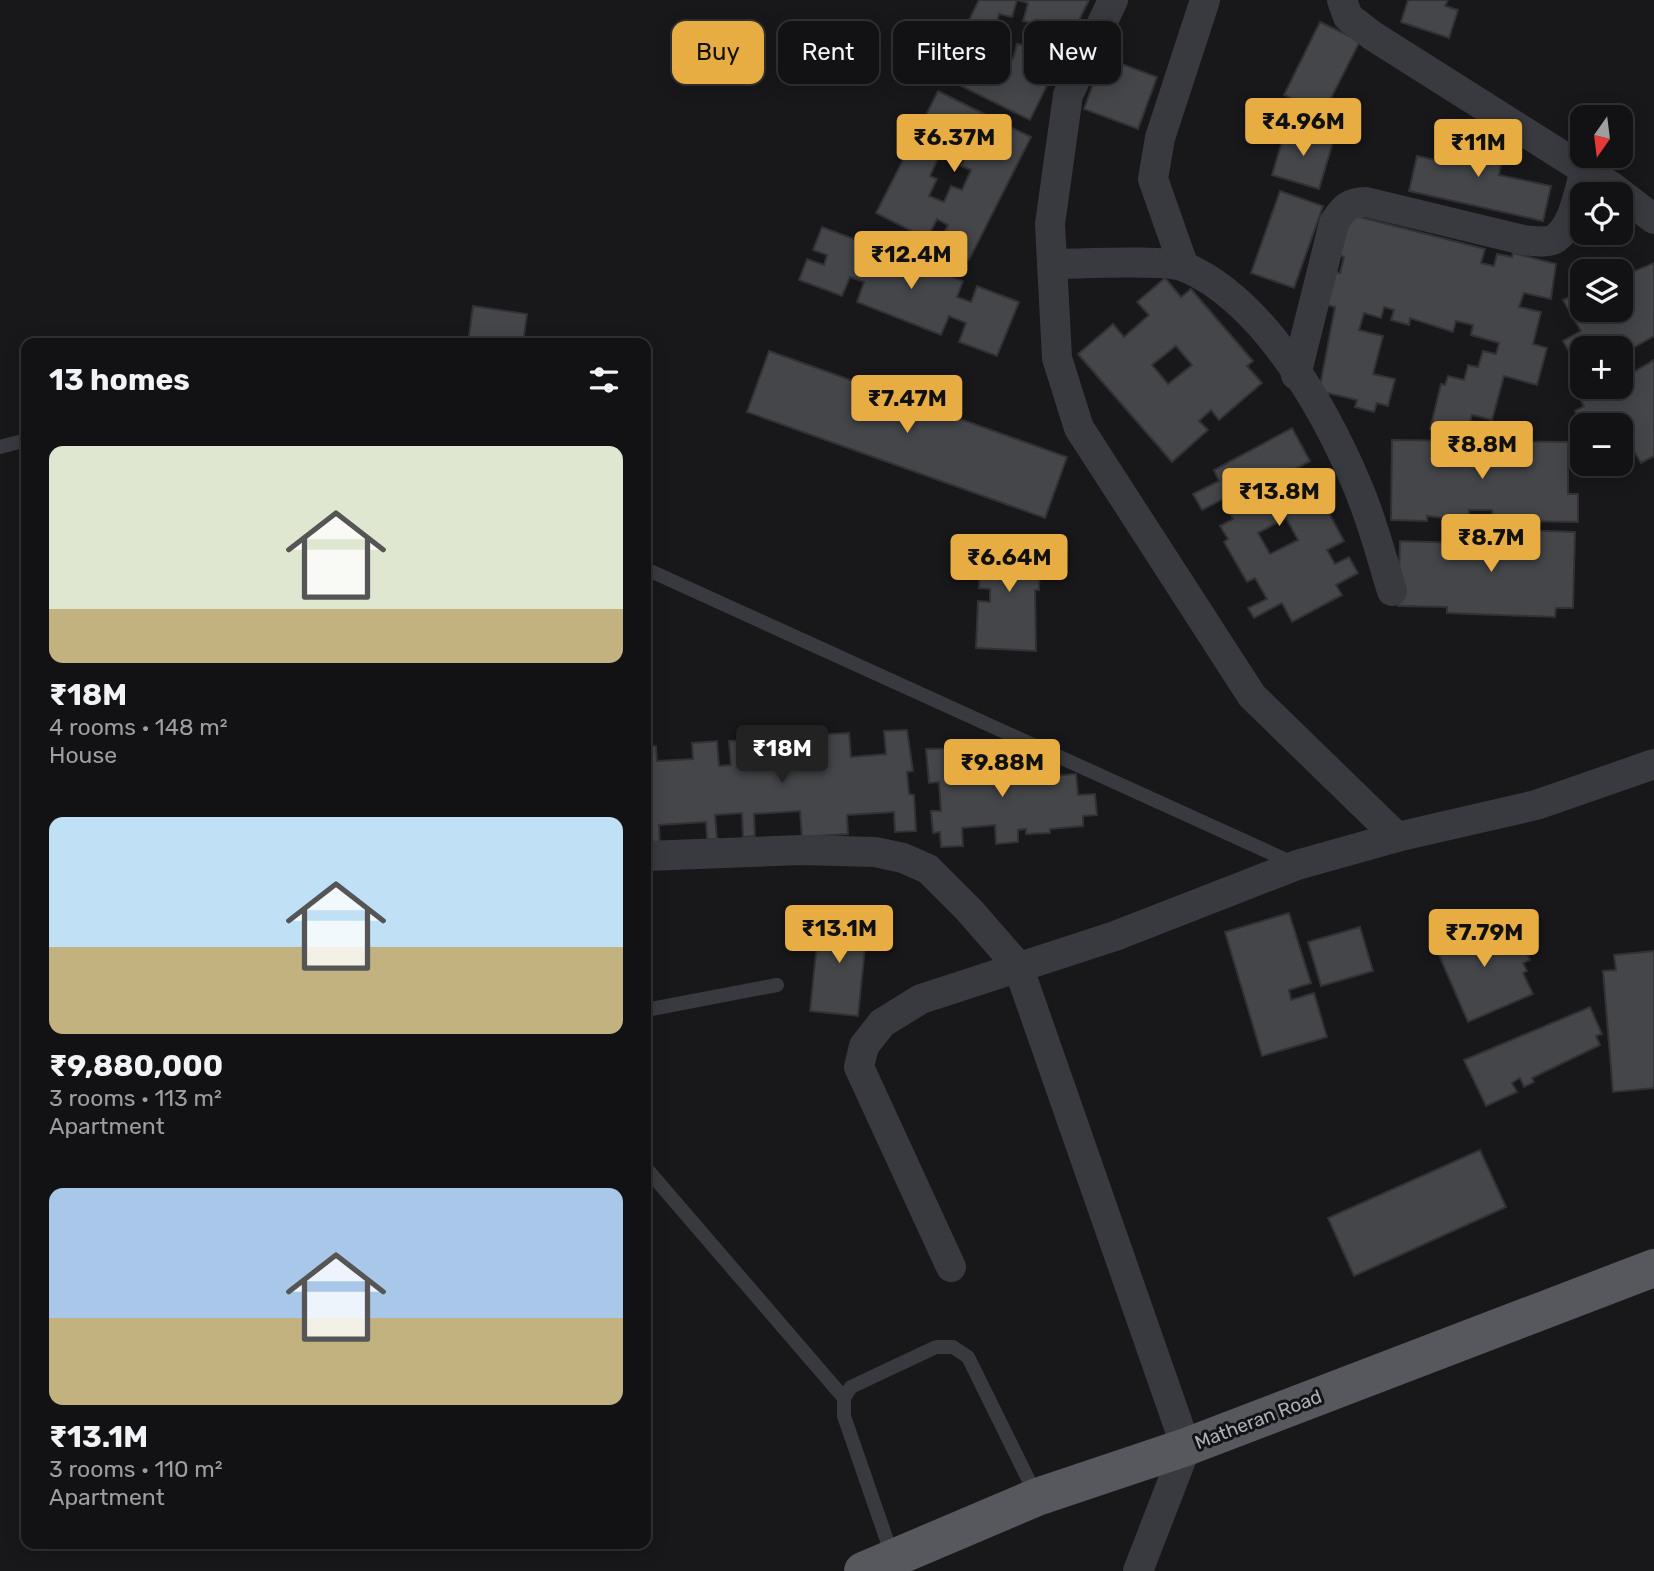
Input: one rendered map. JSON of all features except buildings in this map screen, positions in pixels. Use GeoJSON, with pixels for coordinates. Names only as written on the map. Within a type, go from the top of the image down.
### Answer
{"type":"FeatureCollection","features":[{"type":"Feature","properties":{"kind":"main road","name":"Matheran Road"},"geometry":{"type":"LineString","coordinates":[[878,1565],[1038,1497],[1186,1447],[1654,1268]]}},
{"type":"Feature","properties":{"kind":"street"},"geometry":{"type":"LineString","coordinates":[[1113,0],[1068,95],[1050,224],[1057,358],[1079,428],[1252,696],[1397,837]]}},
{"type":"Feature","properties":{"kind":"street"},"geometry":{"type":"LineString","coordinates":[[1184,267],[1153,179],[1160,138],[1205,0]]}},
{"type":"Feature","properties":{"kind":"street"},"geometry":{"type":"LineString","coordinates":[[1342,0],[1348,17],[1373,36],[1585,170],[1654,219]]}},
{"type":"Feature","properties":{"kind":"street"},"geometry":{"type":"LineString","coordinates":[[1296,375],[1334,223],[1342,209],[1353,202],[1366,202],[1523,240],[1545,242],[1557,237],[1569,221],[1585,170]]}},
{"type":"Feature","properties":{"kind":"street"},"geometry":{"type":"LineString","coordinates":[[1052,264],[1184,267],[1229,295],[1266,330],[1313,399],[1357,485],[1392,591]]}},
{"type":"Feature","properties":{"kind":"street"},"geometry":{"type":"LineString","coordinates":[[951,1267],[859,1067],[864,1046],[882,1023],[921,999],[1115,936],[1297,865],[1397,837],[1536,805],[1654,764]]}},
{"type":"Feature","properties":{"kind":"street"},"geometry":{"type":"LineString","coordinates":[[651,856],[800,849],[876,852],[903,858],[928,869],[1018,966],[1186,1447],[1138,1571]]}},
{"type":"Feature","properties":{"kind":"lane"},"geometry":{"type":"LineString","coordinates":[[0,447],[21,441]]}},
{"type":"Feature","properties":{"kind":"lane"},"geometry":{"type":"LineString","coordinates":[[651,573],[1297,865]]}},
{"type":"Feature","properties":{"kind":"lane"},"geometry":{"type":"LineString","coordinates":[[651,1009],[777,985]]}},
{"type":"Feature","properties":{"kind":"lane"},"geometry":{"type":"LineString","coordinates":[[651,1174],[844,1398]]}},
{"type":"Feature","properties":{"kind":"lane"},"geometry":{"type":"LineString","coordinates":[[878,1565],[844,1416],[844,1398],[851,1387],[936,1347],[953,1347],[968,1357],[1038,1497]]}}]}
